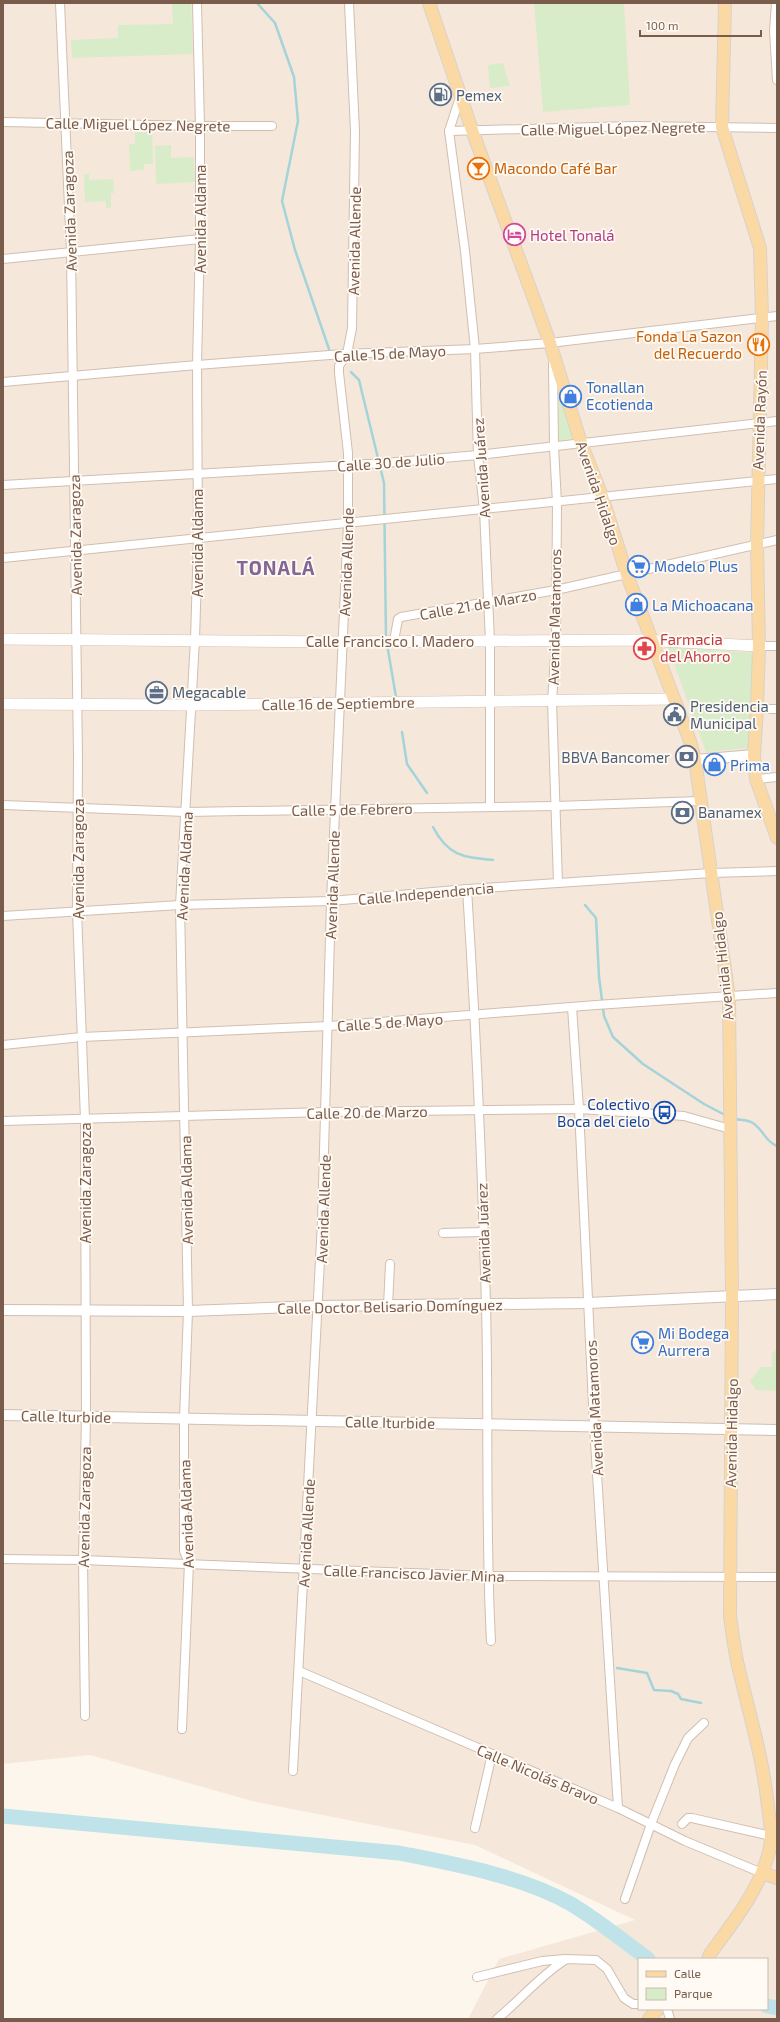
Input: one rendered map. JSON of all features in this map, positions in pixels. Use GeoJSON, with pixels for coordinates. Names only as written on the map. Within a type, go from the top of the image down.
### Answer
{"type":"FeatureCollection","features":[{"type":"Feature","properties":{"kind":"main road","name":"Avenida Hidalgo"},"geometry":{"type":"LineString","coordinates":[[429,3],[472,130],[552,347],[581,443],[602,496],[627,575],[695,760],[712,872],[729,997],[732,1296],[730,1616],[737,1660],[751,1713],[763,1772],[771,1836],[769,1851],[762,1873],[747,1903],[706,1958]]}},
{"type":"Feature","properties":{"kind":"main road","name":"Avenida Rayón"},"geometry":{"type":"LineString","coordinates":[[725,3],[722,127],[760,248],[762,317],[760,423],[757,481],[759,646],[758,709],[754,755],[756,779],[777,838]]}},
{"type":"Feature","properties":{"kind":"main road","name":"Calle Francisco I. Madero"},"geometry":{"type":"LineString","coordinates":[[3,639],[342,642],[556,642],[651,640],[759,646]]}},
{"type":"Feature","properties":{"kind":"main road","name":"Calle 16 de Septiembre"},"geometry":{"type":"LineString","coordinates":[[3,704],[77,703],[191,705],[673,699]]}},
{"type":"Feature","properties":{"kind":"main road","name":"Calle Nicolás Bravo"},"geometry":{"type":"LineString","coordinates":[[762,1873],[777,1878]]}},
{"type":"Feature","properties":{"kind":"main road"},"geometry":{"type":"LineString","coordinates":[[649,2019],[657,2010]]}},
{"type":"Feature","properties":{"kind":"main road"},"geometry":{"type":"LineString","coordinates":[[659,2019],[665,2010]]}},
{"type":"Feature","properties":{"kind":"street","name":"Avenida Zaragoza"},"geometry":{"type":"LineString","coordinates":[[60,3],[71,252],[74,376],[78,808],[77,911],[85,1119],[86,1416],[83,1560],[85,1716]]}},
{"type":"Feature","properties":{"kind":"street","name":"Avenida Aldama"},"geometry":{"type":"LineString","coordinates":[[182,1729],[189,1564],[184,1551],[184,1418],[188,1311],[180,905],[195,640],[198,538],[197,365],[200,239],[200,126],[197,3]]}},
{"type":"Feature","properties":{"kind":"street","name":"Avenida Allende"},"geometry":{"type":"LineString","coordinates":[[293,1770],[327,1112],[334,810],[348,523],[348,465],[339,366],[347,354],[352,328],[355,131],[349,3]]}},
{"type":"Feature","properties":{"kind":"street"},"geometry":{"type":"LineString","coordinates":[[776,3],[774,31],[777,80]]}},
{"type":"Feature","properties":{"kind":"street"},"geometry":{"type":"LineString","coordinates":[[449,131],[461,94]]}},
{"type":"Feature","properties":{"kind":"street","name":"Calle Miguel López Negrete"},"geometry":{"type":"LineString","coordinates":[[3,122],[272,126]]}},
{"type":"Feature","properties":{"kind":"street","name":"Calle Miguel López Negrete"},"geometry":{"type":"LineString","coordinates":[[449,131],[632,126],[777,128]]}},
{"type":"Feature","properties":{"kind":"street","name":"Avenida Juárez"},"geometry":{"type":"LineString","coordinates":[[449,131],[465,251],[475,349],[478,455],[484,510],[490,641],[490,806]]}},
{"type":"Feature","properties":{"kind":"street"},"geometry":{"type":"LineString","coordinates":[[3,258],[200,239]]}},
{"type":"Feature","properties":{"kind":"street","name":"Calle 15 de Mayo"},"geometry":{"type":"LineString","coordinates":[[3,382],[197,365],[347,354],[552,347],[777,316]]}},
{"type":"Feature","properties":{"kind":"street","name":"Avenida Matamoros"},"geometry":{"type":"LineString","coordinates":[[552,347],[554,447],[557,503],[556,642],[552,701],[558,883]]}},
{"type":"Feature","properties":{"kind":"street","name":"Calle 30 de Julio"},"geometry":{"type":"LineString","coordinates":[[3,485],[386,463],[554,447],[777,421]]}},
{"type":"Feature","properties":{"kind":"street"},"geometry":{"type":"LineString","coordinates":[[3,558],[557,503],[602,496],[777,479]]}},
{"type":"Feature","properties":{"kind":"street"},"geometry":{"type":"LineString","coordinates":[[627,575],[777,540]]}},
{"type":"Feature","properties":{"kind":"street","name":"Calle 21 de Marzo"},"geometry":{"type":"LineString","coordinates":[[391,641],[399,618],[556,590],[627,575]]}},
{"type":"Feature","properties":{"kind":"street","name":"Calle Francisco I. Madero"},"geometry":{"type":"LineString","coordinates":[[759,646],[777,646]]}},
{"type":"Feature","properties":{"kind":"street"},"geometry":{"type":"LineString","coordinates":[[758,709],[777,709]]}},
{"type":"Feature","properties":{"kind":"street"},"geometry":{"type":"LineString","coordinates":[[695,760],[754,755]]}},
{"type":"Feature","properties":{"kind":"street"},"geometry":{"type":"LineString","coordinates":[[756,779],[777,777]]}},
{"type":"Feature","properties":{"kind":"street","name":"Calle 5 de Febrero"},"geometry":{"type":"LineString","coordinates":[[3,805],[186,812],[556,806],[701,800]]}},
{"type":"Feature","properties":{"kind":"street","name":"Calle Independencia"},"geometry":{"type":"LineString","coordinates":[[3,916],[180,905],[331,901],[467,889],[712,872],[777,871]]}},
{"type":"Feature","properties":{"kind":"street","name":"Avenida Juárez"},"geometry":{"type":"LineString","coordinates":[[467,889],[475,1015],[486,1305],[487,1576],[491,1641]]}},
{"type":"Feature","properties":{"kind":"street","name":"Calle 5 de Mayo"},"geometry":{"type":"LineString","coordinates":[[3,1046],[82,1038],[329,1026],[596,1005],[777,993]]}},
{"type":"Feature","properties":{"kind":"street","name":"Avenida Matamoros"},"geometry":{"type":"LineString","coordinates":[[572,1007],[580,1109],[594,1426],[618,1808]]}},
{"type":"Feature","properties":{"kind":"street","name":"Calle 20 de Marzo"},"geometry":{"type":"LineString","coordinates":[[3,1121],[327,1112],[580,1109],[684,1116],[730,1127]]}},
{"type":"Feature","properties":{"kind":"street"},"geometry":{"type":"LineString","coordinates":[[443,1233],[483,1232]]}},
{"type":"Feature","properties":{"kind":"street"},"geometry":{"type":"LineString","coordinates":[[388,1306],[390,1264]]}},
{"type":"Feature","properties":{"kind":"street","name":"Calle Doctor Belisario Domínguez"},"geometry":{"type":"LineString","coordinates":[[3,1310],[86,1309],[188,1311],[318,1306],[588,1303],[777,1294]]}},
{"type":"Feature","properties":{"kind":"street","name":"Calle Iturbide"},"geometry":{"type":"LineString","coordinates":[[3,1415],[777,1430]]}},
{"type":"Feature","properties":{"kind":"street","name":"Calle Francisco Javier Mina"},"geometry":{"type":"LineString","coordinates":[[3,1559],[83,1560],[487,1576],[603,1578],[777,1577]]}},
{"type":"Feature","properties":{"kind":"street","name":"Calle Nicolás Bravo"},"geometry":{"type":"LineString","coordinates":[[299,1671],[618,1808],[762,1873]]}},
{"type":"Feature","properties":{"kind":"street"},"geometry":{"type":"LineString","coordinates":[[625,1898],[651,1824],[675,1764],[688,1738],[704,1723]]}},
{"type":"Feature","properties":{"kind":"street"},"geometry":{"type":"LineString","coordinates":[[475,1828],[492,1754]]}},
{"type":"Feature","properties":{"kind":"street"},"geometry":{"type":"LineString","coordinates":[[682,1824],[686,1820],[692,1818],[771,1836]]}},
{"type":"Feature","properties":{"kind":"street"},"geometry":{"type":"LineString","coordinates":[[497,2019],[516,2004],[553,1968],[565,1959]]}},
{"type":"Feature","properties":{"kind":"street"},"geometry":{"type":"LineString","coordinates":[[477,1977],[542,1961],[565,1959],[596,1960],[607,1969],[624,1998],[633,2004],[638,2004]]}},
{"type":"Feature","properties":{"kind":"shaded area"},"geometry":{"type":"Polygon","coordinates":[[[3,3],[777,3],[777,2019],[468,2019],[499,1959],[635,1920],[475,1845],[252,1801],[90,1755],[3,1764],[3,3]]]}},
{"type":"Feature","properties":{"kind":"green space"},"geometry":{"type":"Polygon","coordinates":[[[172,3],[191,3],[193,54],[72,58],[71,40],[118,38],[118,25],[173,24],[172,3]]]}},
{"type":"Feature","properties":{"kind":"green space"},"geometry":{"type":"Polygon","coordinates":[[[534,3],[624,3],[630,105],[543,112],[534,3]]]}},
{"type":"Feature","properties":{"kind":"green space"},"geometry":{"type":"Polygon","coordinates":[[[503,63],[510,86],[490,88],[488,65],[503,63]]]}},
{"type":"Feature","properties":{"kind":"green space"},"geometry":{"type":"Polygon","coordinates":[[[135,132],[152,132],[153,164],[144,164],[144,170],[130,171],[129,144],[135,144],[135,132]]]}},
{"type":"Feature","properties":{"kind":"green space"},"geometry":{"type":"Polygon","coordinates":[[[171,145],[171,158],[194,157],[195,182],[156,184],[155,146],[171,145]]]}},
{"type":"Feature","properties":{"kind":"green space"},"geometry":{"type":"Polygon","coordinates":[[[84,174],[89,174],[89,180],[113,179],[114,193],[111,193],[111,208],[106,208],[106,201],[85,202],[84,174]]]}},
{"type":"Feature","properties":{"kind":"green space"},"geometry":{"type":"Polygon","coordinates":[[[563,400],[578,438],[559,441],[559,401],[563,400]]]}},
{"type":"Feature","properties":{"kind":"green space"},"geometry":{"type":"Polygon","coordinates":[[[668,647],[755,653],[751,748],[706,752],[668,647]]]}},
{"type":"Feature","properties":{"kind":"green space"},"geometry":{"type":"Polygon","coordinates":[[[777,1348],[777,1391],[756,1390],[750,1381],[761,1367],[772,1367],[772,1354],[777,1348]]]}},
{"type":"Feature","properties":{"kind":"waterway"},"geometry":{"type":"LineString","coordinates":[[257,3],[275,23],[294,77],[298,121],[282,201],[295,250],[329,349]]}},
{"type":"Feature","properties":{"kind":"waterway"},"geometry":{"type":"LineString","coordinates":[[351,372],[359,380],[384,483],[386,639]]}},
{"type":"Feature","properties":{"kind":"waterway"},"geometry":{"type":"LineString","coordinates":[[387,644],[396,697]]}},
{"type":"Feature","properties":{"kind":"waterway"},"geometry":{"type":"LineString","coordinates":[[402,732],[407,764],[427,793]]}},
{"type":"Feature","properties":{"kind":"waterway"},"geometry":{"type":"LineString","coordinates":[[433,827],[444,844],[457,853],[473,858],[493,860]]}},
{"type":"Feature","properties":{"kind":"waterway"},"geometry":{"type":"LineString","coordinates":[[585,905],[596,918],[599,977],[604,1016],[613,1037],[643,1064],[704,1104],[727,1116]]}},
{"type":"Feature","properties":{"kind":"waterway"},"geometry":{"type":"LineString","coordinates":[[735,1119],[749,1121],[777,1146]]}},
{"type":"Feature","properties":{"kind":"waterway"},"geometry":{"type":"LineString","coordinates":[[617,1668],[647,1673],[654,1690],[671,1691],[678,1694],[681,1699],[701,1703]]}},
{"type":"Feature","properties":{"kind":"waterway"},"geometry":{"type":"LineString","coordinates":[[3,1816],[399,1853],[465,1867],[510,1878],[552,1894],[591,1917],[647,1958]]}},
{"type":"Feature","properties":{"kind":"waterway"},"geometry":{"type":"LineString","coordinates":[[768,2006],[777,2008]]}},
{"type":"Feature","properties":{"kind":"place","name":"Pemex"},"geometry":{"type":"Point","coordinates":[441,95]}},
{"type":"Feature","properties":{"kind":"place","name":"Macondo Café Bar"},"geometry":{"type":"Point","coordinates":[479,168]}},
{"type":"Feature","properties":{"kind":"place","name":"Hotel Tonalá"},"geometry":{"type":"Point","coordinates":[514,235]}},
{"type":"Feature","properties":{"kind":"place","name":"Fonda La Sazon del Recuerdo"},"geometry":{"type":"Point","coordinates":[758,345]}},
{"type":"Feature","properties":{"kind":"place","name":"Tonallan Ecotienda"},"geometry":{"type":"Point","coordinates":[571,396]}},
{"type":"Feature","properties":{"kind":"place","name":"Modelo Plus"},"geometry":{"type":"Point","coordinates":[638,566]}},
{"type":"Feature","properties":{"kind":"place","name":"La Michoacana"},"geometry":{"type":"Point","coordinates":[636,605]}},
{"type":"Feature","properties":{"kind":"place","name":"Farmacia del Ahorro"},"geometry":{"type":"Point","coordinates":[644,648]}},
{"type":"Feature","properties":{"kind":"place","name":"Megacable"},"geometry":{"type":"Point","coordinates":[156,692]}},
{"type":"Feature","properties":{"kind":"place","name":"Presidencia Municipal"},"geometry":{"type":"Point","coordinates":[675,715]}},
{"type":"Feature","properties":{"kind":"place","name":"BBVA Bancomer"},"geometry":{"type":"Point","coordinates":[686,757]}},
{"type":"Feature","properties":{"kind":"place","name":"Prima"},"geometry":{"type":"Point","coordinates":[714,765]}},
{"type":"Feature","properties":{"kind":"place","name":"Banamex"},"geometry":{"type":"Point","coordinates":[682,812]}},
{"type":"Feature","properties":{"kind":"place","name":"Colectivo Boca del cielo"},"geometry":{"type":"Point","coordinates":[665,1113]}},
{"type":"Feature","properties":{"kind":"place","name":"Mi Bodega Aurrera"},"geometry":{"type":"Point","coordinates":[642,1342]}},
{"type":"Feature","properties":{"kind":"district","name":"TONALÁ"},"geometry":{"type":"Point","coordinates":[276,567]}}]}
